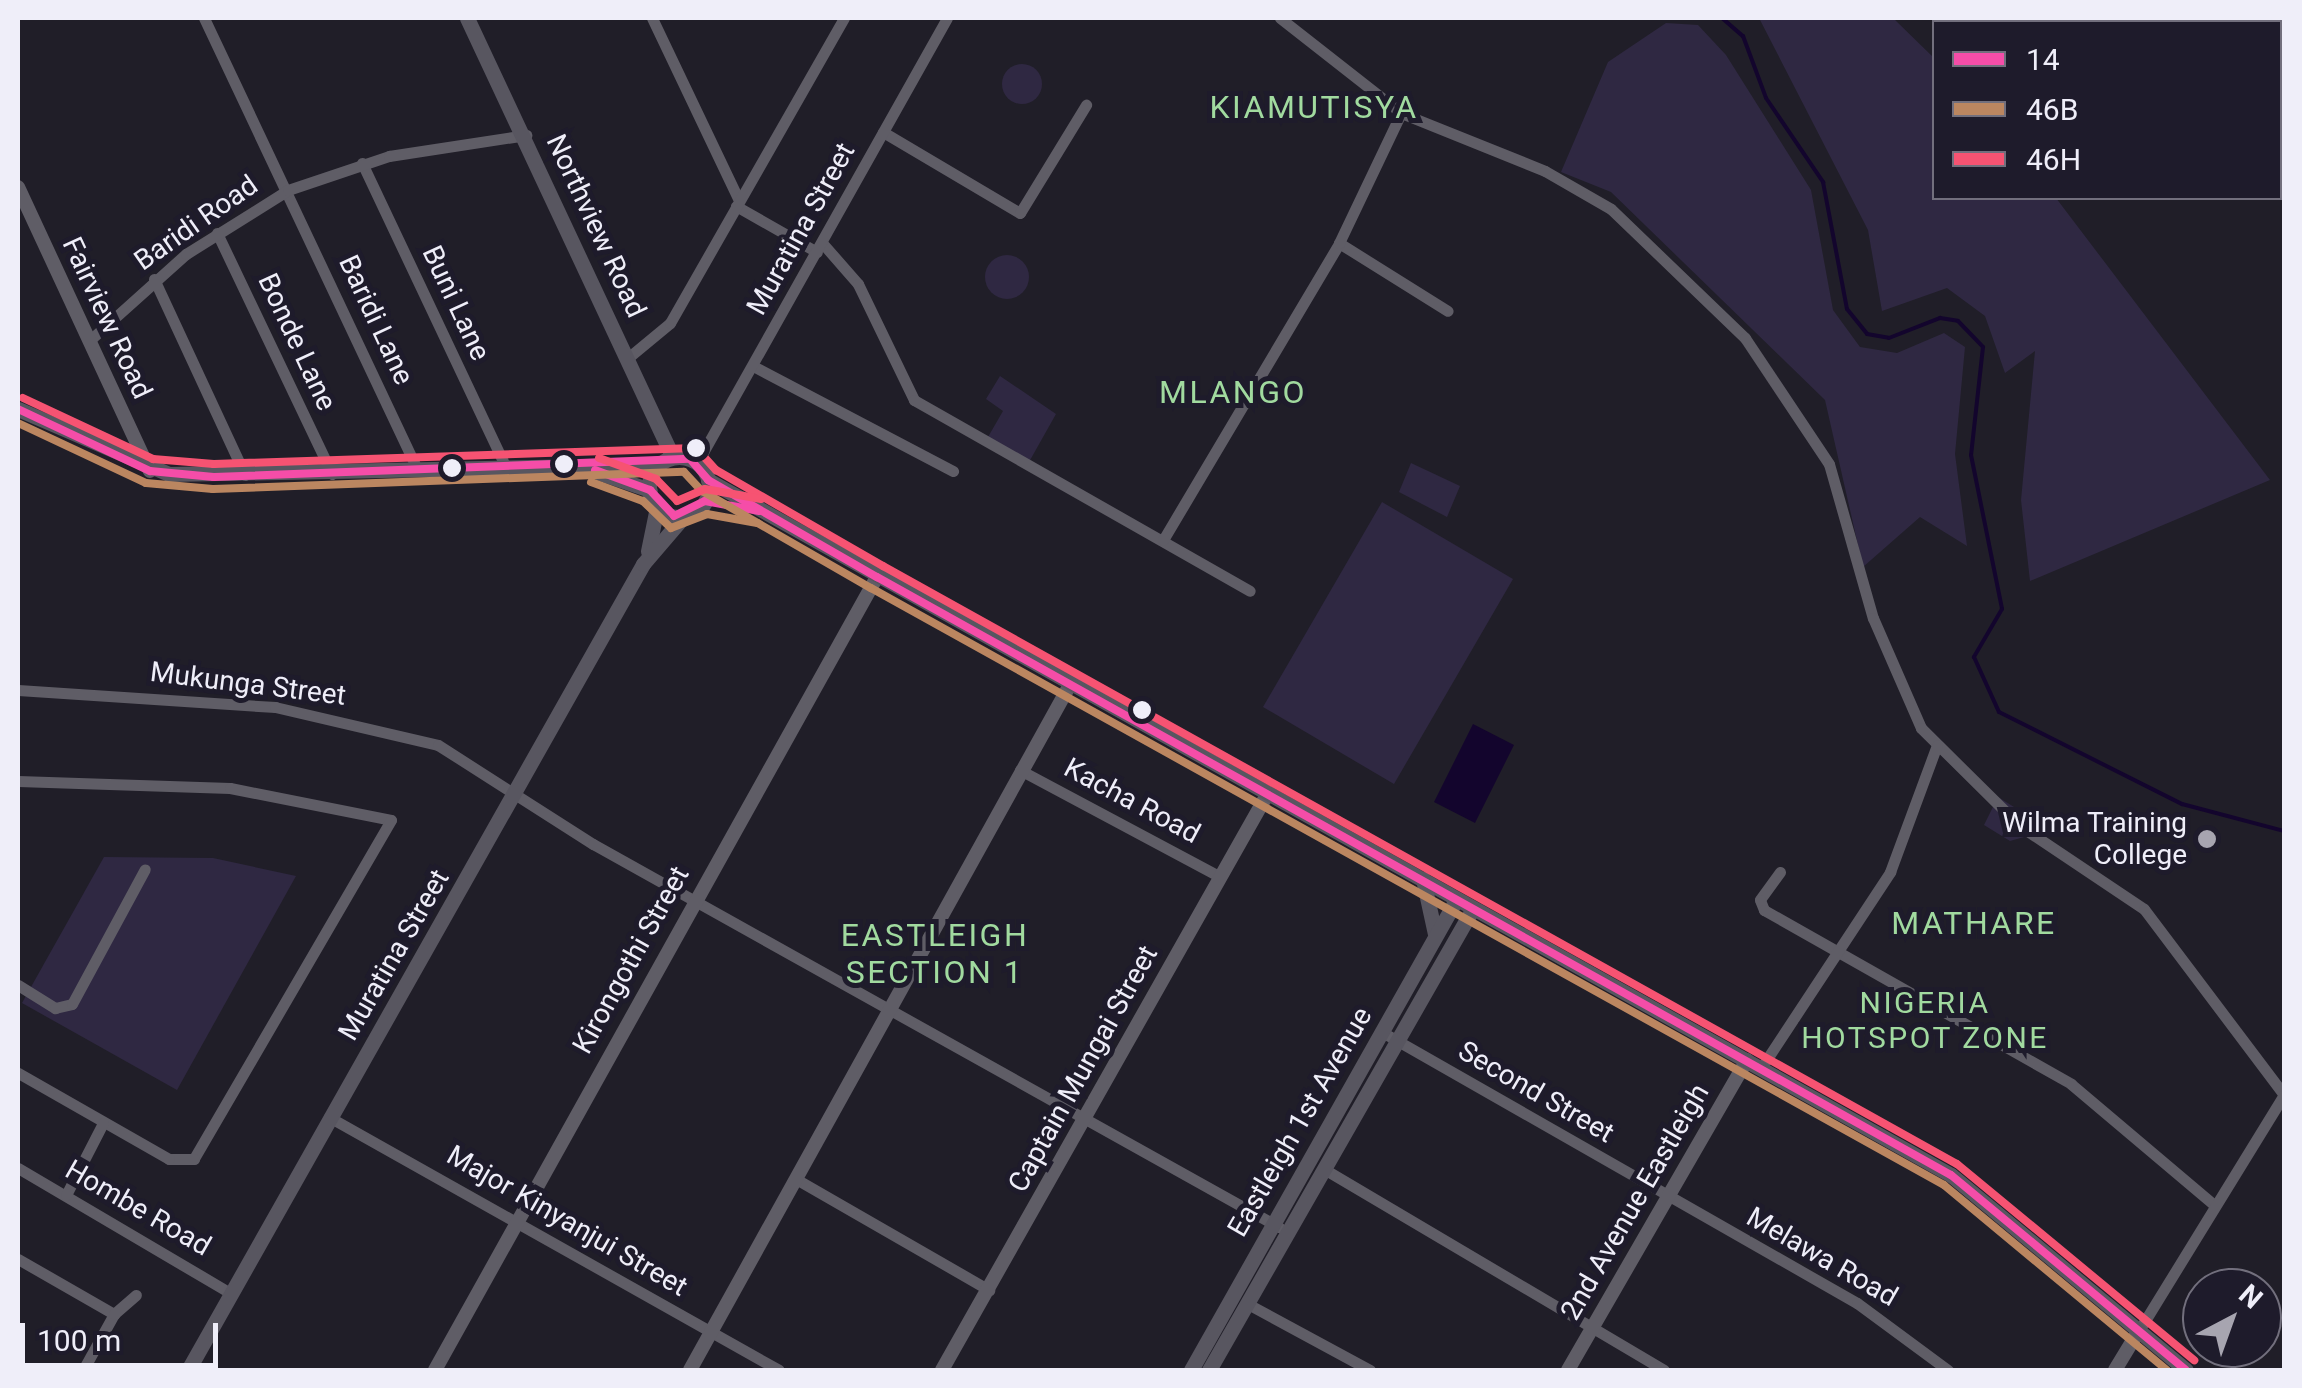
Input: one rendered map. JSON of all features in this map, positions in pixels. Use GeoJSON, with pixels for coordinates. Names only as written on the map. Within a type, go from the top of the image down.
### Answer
{"type":"FeatureCollection","features":[{"type":"Feature","properties":{"kind":"main road","name":"Northview Road"},"geometry":{"type":"LineString","coordinates":[[468,18],[674,457]]}},
{"type":"Feature","properties":{"kind":"main road"},"geometry":{"type":"LineString","coordinates":[[18,409],[150,470],[246,478],[550,463],[658,466],[674,457],[697,463],[708,480],[877,577],[1072,681],[1472,910],[1952,1175],[2186,1370]]}},
{"type":"Feature","properties":{"kind":"main road"},"geometry":{"type":"LineString","coordinates":[[550,463],[650,490]]}},
{"type":"Feature","properties":{"kind":"main road"},"geometry":{"type":"LineString","coordinates":[[658,466],[650,490],[658,507],[684,516],[705,502],[765,512]]}},
{"type":"Feature","properties":{"kind":"main road"},"geometry":{"type":"LineString","coordinates":[[705,502],[708,480]]}},
{"type":"Feature","properties":{"kind":"main road","name":"Muratina Street"},"geometry":{"type":"LineString","coordinates":[[643,564],[658,507]]}},
{"type":"Feature","properties":{"kind":"main road","name":"Muratina Street"},"geometry":{"type":"LineString","coordinates":[[188,1370],[643,564],[684,516]]}},
{"type":"Feature","properties":{"kind":"main road"},"geometry":{"type":"LineString","coordinates":[[1423,879],[1442,942],[1483,928],[1522,937]]}},
{"type":"Feature","properties":{"kind":"main road","name":"Eastleigh 1st Avenue"},"geometry":{"type":"LineString","coordinates":[[1191,1370],[1270,1222],[1442,942],[1456,900]]}},
{"type":"Feature","properties":{"kind":"main road","name":"Eastleigh 1st Avenue"},"geometry":{"type":"LineString","coordinates":[[1442,942],[1472,910]]}},
{"type":"Feature","properties":{"kind":"main road","name":"Eastleigh 1st Avenue"},"geometry":{"type":"LineString","coordinates":[[1209,1370],[1324,1168],[1388,1035]]}},
{"type":"Feature","properties":{"kind":"street","name":"Baridi Lane"},"geometry":{"type":"LineString","coordinates":[[204,18],[418,472]]}},
{"type":"Feature","properties":{"kind":"street"},"geometry":{"type":"LineString","coordinates":[[652,18],[738,203],[820,248],[858,284],[914,400],[1250,590]]}},
{"type":"Feature","properties":{"kind":"street"},"geometry":{"type":"LineString","coordinates":[[629,356],[661,337],[844,18]]}},
{"type":"Feature","properties":{"kind":"street","name":"Muratina Street"},"geometry":{"type":"LineString","coordinates":[[697,463],[947,18]]}},
{"type":"Feature","properties":{"kind":"street"},"geometry":{"type":"LineString","coordinates":[[1280,18],[1400,113],[1545,171],[1611,209],[1744,338],[1829,464],[1891,667],[1937,745],[2020,826],[2144,910],[2284,1095],[2212,1203],[2116,1370]]}},
{"type":"Feature","properties":{"kind":"street"},"geometry":{"type":"LineString","coordinates":[[883,132],[1020,214],[1086,105]]}},
{"type":"Feature","properties":{"kind":"street"},"geometry":{"type":"LineString","coordinates":[[1163,540],[1339,243],[1400,113]]}},
{"type":"Feature","properties":{"kind":"street","name":"Baridi Road"},"geometry":{"type":"LineString","coordinates":[[90,340],[154,279],[217,233],[288,190],[362,163],[526,135]]}},
{"type":"Feature","properties":{"kind":"street","name":"Buni Lane"},"geometry":{"type":"LineString","coordinates":[[362,163],[505,465]]}},
{"type":"Feature","properties":{"kind":"street","name":"Fairview Road"},"geometry":{"type":"LineString","coordinates":[[18,187],[150,470]]}},
{"type":"Feature","properties":{"kind":"street"},"geometry":{"type":"LineString","coordinates":[[18,212],[33,220]]}},
{"type":"Feature","properties":{"kind":"street","name":"Bonde Lane"},"geometry":{"type":"LineString","coordinates":[[217,233],[332,474]]}},
{"type":"Feature","properties":{"kind":"street"},"geometry":{"type":"LineString","coordinates":[[1339,243],[1448,311]]}},
{"type":"Feature","properties":{"kind":"street"},"geometry":{"type":"LineString","coordinates":[[154,279],[246,478]]}},
{"type":"Feature","properties":{"kind":"street"},"geometry":{"type":"LineString","coordinates":[[753,366],[953,471]]}},
{"type":"Feature","properties":{"kind":"street","name":"Kirongothi Street"},"geometry":{"type":"LineString","coordinates":[[435,1370],[692,900],[877,577]]}},
{"type":"Feature","properties":{"kind":"street"},"geometry":{"type":"LineString","coordinates":[[690,1370],[1072,681]]}},
{"type":"Feature","properties":{"kind":"street","name":"Mukunga Street"},"geometry":{"type":"LineString","coordinates":[[18,690],[348,720],[438,745],[518,790],[692,900],[890,1006],[1286,1231]]}},
{"type":"Feature","properties":{"kind":"street"},"geometry":{"type":"LineString","coordinates":[[1754,1064],[1836,958],[1903,844],[1937,745]]}},
{"type":"Feature","properties":{"kind":"street","name":"Kacha Road"},"geometry":{"type":"LineString","coordinates":[[1020,770],[1220,877]]}},
{"type":"Feature","properties":{"kind":"street"},"geometry":{"type":"LineString","coordinates":[[18,781],[230,788],[391,820],[200,1154],[178,1162],[18,1073]]}},
{"type":"Feature","properties":{"kind":"street","name":"Captain Mungai Street"},"geometry":{"type":"LineString","coordinates":[[942,1370],[1268,793]]}},
{"type":"Feature","properties":{"kind":"street"},"geometry":{"type":"LineString","coordinates":[[18,984],[54,1008],[72,1004],[145,869]]}},
{"type":"Feature","properties":{"kind":"street"},"geometry":{"type":"LineString","coordinates":[[1780,872],[1760,904],[1836,958],[1921,995],[2071,1084],[2212,1203]]}},
{"type":"Feature","properties":{"kind":"street","name":"Second Street"},"geometry":{"type":"LineString","coordinates":[[1388,1035],[1666,1196]]}},
{"type":"Feature","properties":{"kind":"street","name":"2nd Avenue Eastleigh"},"geometry":{"type":"LineString","coordinates":[[1568,1370],[1666,1196],[1754,1064]]}},
{"type":"Feature","properties":{"kind":"street","name":"Major Kinyanjui Street"},"geometry":{"type":"LineString","coordinates":[[329,1118],[518,1220],[779,1370]]}},
{"type":"Feature","properties":{"kind":"street"},"geometry":{"type":"LineString","coordinates":[[66,1195],[103,1123]]}},
{"type":"Feature","properties":{"kind":"street","name":"Hombe Road"},"geometry":{"type":"LineString","coordinates":[[18,1168],[232,1294]]}},
{"type":"Feature","properties":{"kind":"street"},"geometry":{"type":"LineString","coordinates":[[1324,1168],[1664,1370]]}},
{"type":"Feature","properties":{"kind":"street"},"geometry":{"type":"LineString","coordinates":[[796,1178],[989,1290]]}},
{"type":"Feature","properties":{"kind":"street","name":"Melawa Road"},"geometry":{"type":"LineString","coordinates":[[1666,1196],[1886,1321],[1948,1370]]}},
{"type":"Feature","properties":{"kind":"street"},"geometry":{"type":"LineString","coordinates":[[18,1259],[114,1314]]}},
{"type":"Feature","properties":{"kind":"street"},"geometry":{"type":"LineString","coordinates":[[83,1370],[114,1314],[136,1294]]}},
{"type":"Feature","properties":{"kind":"street"},"geometry":{"type":"LineString","coordinates":[[1246,1304],[1370,1370]]}},
{"type":"Feature","properties":{"kind":"shaded area"},"geometry":{"type":"Polygon","coordinates":[[[1759,18],[1893,18],[1932,56],[1932,200],[2058,200],[2270,480],[2030,581],[2021,500],[2035,351],[2005,373],[1985,316],[1947,288],[1882,311],[1868,230],[1759,18]]]}},
{"type":"Feature","properties":{"kind":"shaded area"},"geometry":{"type":"Polygon","coordinates":[[[1946,18],[2112,20],[1948,20],[1946,18]]]}},
{"type":"Feature","properties":{"kind":"shaded area"},"geometry":{"type":"Polygon","coordinates":[[[1666,23],[1698,25],[1726,55],[1811,190],[1833,310],[1860,347],[1897,353],[1944,333],[1965,347],[1955,454],[1967,546],[1920,517],[1863,567],[1825,400],[1611,192],[1561,172],[1608,62],[1666,23]]]}},
{"type":"Feature","properties":{"kind":"shaded area"},"geometry":{"type":"Polygon","coordinates":[[[1022,64],[1036,70],[1042,84],[1036,98],[1022,104],[1008,98],[1002,84],[1008,70],[1022,64]]]}},
{"type":"Feature","properties":{"kind":"shaded area"},"geometry":{"type":"Polygon","coordinates":[[[1007,255],[1023,261],[1029,277],[1023,293],[1007,299],[991,293],[985,277],[991,261],[1007,255]]]}},
{"type":"Feature","properties":{"kind":"shaded area"},"geometry":{"type":"Polygon","coordinates":[[[1000,376],[1056,414],[1029,462],[988,437],[1003,411],[986,399],[1000,376]]]}},
{"type":"Feature","properties":{"kind":"shaded area"},"geometry":{"type":"Polygon","coordinates":[[[1411,463],[1460,486],[1447,517],[1399,492],[1411,463]]]}},
{"type":"Feature","properties":{"kind":"shaded area"},"geometry":{"type":"Polygon","coordinates":[[[1382,502],[1513,579],[1394,784],[1263,707],[1382,502]]]}},
{"type":"Feature","properties":{"kind":"shaded area"},"geometry":{"type":"Polygon","coordinates":[[[1473,724],[1514,745],[1475,823],[1434,802],[1473,724]]]}},
{"type":"Feature","properties":{"kind":"shaded area"},"geometry":{"type":"Polygon","coordinates":[[[1998,797],[2035,820],[2035,834],[2010,841],[1984,825],[1998,797]]]}},
{"type":"Feature","properties":{"kind":"shaded area"},"geometry":{"type":"Polygon","coordinates":[[[104,857],[213,858],[296,876],[177,1090],[22,1003],[104,857]]]}},
{"type":"Feature","properties":{"kind":"waterway"},"geometry":{"type":"LineString","coordinates":[[1722,18],[1743,36],[1766,98],[1823,182],[1847,309],[1867,334],[1889,338],[1940,318],[1958,321],[1983,347],[1971,455],[2002,609],[1974,657],[1999,712],[2182,804],[2284,831]]}},
{"type":"Feature","properties":{"kind":"transit line","name":"46H"},"geometry":{"type":"LineString","coordinates":[[23,398],[153,459],[214,464],[696,448],[716,470],[883,566],[1957,1164],[2182,1350]]}},
{"type":"Feature","properties":{"kind":"transit line","name":"14"},"geometry":{"type":"LineString","coordinates":[[18,409],[150,471],[214,477],[690,459],[708,480],[877,577],[1951,1175],[2186,1370]]}},
{"type":"Feature","properties":{"kind":"transit line","name":"46B"},"geometry":{"type":"LineString","coordinates":[[18,423],[146,483],[213,489],[684,472],[702,491],[871,588],[1944,1185],[2167,1370]]}},
{"type":"Feature","properties":{"kind":"transit line","name":"46H"},"geometry":{"type":"LineString","coordinates":[[599,458],[656,479],[677,501],[705,489],[761,499]]}},
{"type":"Feature","properties":{"kind":"transit line","name":"14"},"geometry":{"type":"LineString","coordinates":[[595,470],[650,490],[674,516],[705,501],[759,511]]}},
{"type":"Feature","properties":{"kind":"transit line","name":"46B"},"geometry":{"type":"LineString","coordinates":[[591,482],[643,501],[671,528],[707,514],[757,523]]}},
{"type":"Feature","properties":{"kind":"place","name":"Wilma Training College"},"geometry":{"type":"Point","coordinates":[2207,839]}},
{"type":"Feature","properties":{"kind":"district","name":"KIAMUTISYA"},"geometry":{"type":"Point","coordinates":[1314,107]}},
{"type":"Feature","properties":{"kind":"district","name":"MLANGO"},"geometry":{"type":"Point","coordinates":[1233,392]}},
{"type":"Feature","properties":{"kind":"district","name":"MATHARE"},"geometry":{"type":"Point","coordinates":[1974,923]}},
{"type":"Feature","properties":{"kind":"district","name":"EASTLEIGH SECTION 1"},"geometry":{"type":"Point","coordinates":[935,954]}},
{"type":"Feature","properties":{"kind":"district","name":"NIGERIA HOTSPOT ZONE"},"geometry":{"type":"Point","coordinates":[1925,1020]}}]}
